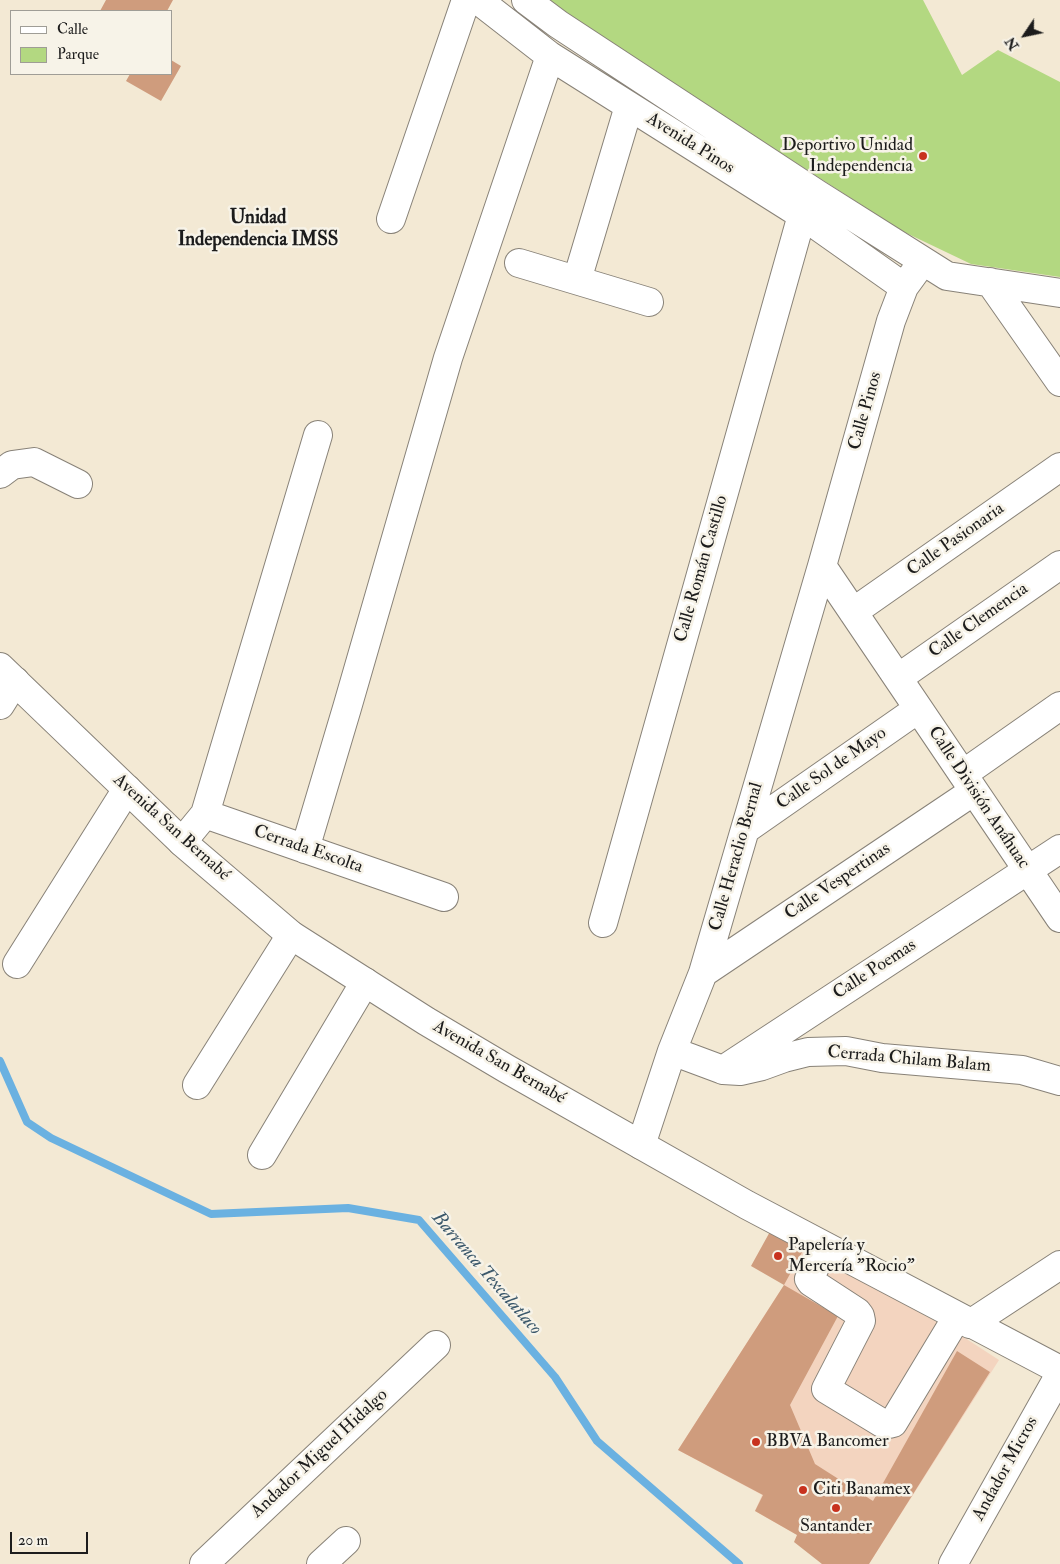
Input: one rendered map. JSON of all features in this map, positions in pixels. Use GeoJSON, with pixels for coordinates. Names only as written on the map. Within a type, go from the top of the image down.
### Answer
{"type":"FeatureCollection","features":[{"type":"Feature","properties":{"kind":"street"},"geometry":{"type":"LineString","coordinates":[[391,219],[466,0]]}},
{"type":"Feature","properties":{"kind":"street","name":"Avenida Pinos"},"geometry":{"type":"LineString","coordinates":[[478,0],[550,56],[802,215],[904,287]]}},
{"type":"Feature","properties":{"kind":"street","name":"Avenida Pinos"},"geometry":{"type":"LineString","coordinates":[[526,0],[558,24],[675,101],[947,276],[1060,293]]}},
{"type":"Feature","properties":{"kind":"street"},"geometry":{"type":"LineString","coordinates":[[305,849],[448,358],[550,56]]}},
{"type":"Feature","properties":{"kind":"street"},"geometry":{"type":"LineString","coordinates":[[577,280],[629,106]]}},
{"type":"Feature","properties":{"kind":"street","name":"Calle Román Castillo"},"geometry":{"type":"LineString","coordinates":[[603,923],[802,215]]}},
{"type":"Feature","properties":{"kind":"street","name":"Calle Pinos"},"geometry":{"type":"LineString","coordinates":[[822,566],[891,322],[904,287],[923,261]]}},
{"type":"Feature","properties":{"kind":"street"},"geometry":{"type":"LineString","coordinates":[[519,263],[649,302]]}},
{"type":"Feature","properties":{"kind":"street"},"geometry":{"type":"LineString","coordinates":[[990,282],[1060,382]]}},
{"type":"Feature","properties":{"kind":"street"},"geometry":{"type":"LineString","coordinates":[[182,842],[205,814],[318,435]]}},
{"type":"Feature","properties":{"kind":"street"},"geometry":{"type":"LineString","coordinates":[[0,474],[12,465],[34,462],[78,484]]}},
{"type":"Feature","properties":{"kind":"street","name":"Calle Pasionaria"},"geometry":{"type":"LineString","coordinates":[[853,612],[1060,467]]}},
{"type":"Feature","properties":{"kind":"street","name":"Calle Clemencia"},"geometry":{"type":"LineString","coordinates":[[898,678],[1060,564]]}},
{"type":"Feature","properties":{"kind":"street"},"geometry":{"type":"LineString","coordinates":[[822,566],[898,678]]}},
{"type":"Feature","properties":{"kind":"street","name":"Calle Heraclio Bernal"},"geometry":{"type":"LineString","coordinates":[[641,1144],[672,1051],[703,973],[822,566]]}},
{"type":"Feature","properties":{"kind":"street"},"geometry":{"type":"LineString","coordinates":[[0,705],[7,674]]}},
{"type":"Feature","properties":{"kind":"street","name":"Avenida San Bernabé"},"geometry":{"type":"LineString","coordinates":[[7,674],[182,842],[291,935],[426,1021],[746,1205],[1060,1370]]}},
{"type":"Feature","properties":{"kind":"street","name":"Calle División Anáhuac"},"geometry":{"type":"LineString","coordinates":[[898,678],[1060,918]]}},
{"type":"Feature","properties":{"kind":"street","name":"Calle Vespertinas"},"geometry":{"type":"LineString","coordinates":[[703,973],[968,783],[1060,706]]}},
{"type":"Feature","properties":{"kind":"street","name":"Calle Sol de Mayo"},"geometry":{"type":"LineString","coordinates":[[746,829],[918,709]]}},
{"type":"Feature","properties":{"kind":"street"},"geometry":{"type":"LineString","coordinates":[[17,964],[127,790]]}},
{"type":"Feature","properties":{"kind":"street","name":"Cerrada Escolta"},"geometry":{"type":"LineString","coordinates":[[205,814],[444,897]]}},
{"type":"Feature","properties":{"kind":"street","name":"Calle Poemas"},"geometry":{"type":"LineString","coordinates":[[723,1070],[1060,849]]}},
{"type":"Feature","properties":{"kind":"street"},"geometry":{"type":"LineString","coordinates":[[197,1085],[291,935]]}},
{"type":"Feature","properties":{"kind":"street"},"geometry":{"type":"LineString","coordinates":[[262,1156],[365,982]]}},
{"type":"Feature","properties":{"kind":"street","name":"Cerrada Chilam Balam"},"geometry":{"type":"LineString","coordinates":[[672,1051],[723,1070],[740,1071],[808,1052],[846,1051],[882,1058],[1022,1070],[1060,1081]]}},
{"type":"Feature","properties":{"kind":"street"},"geometry":{"type":"LineString","coordinates":[[825,1247],[810,1278],[811,1282],[857,1312],[861,1322],[826,1389],[882,1423],[889,1424],[893,1423],[964,1320],[1060,1265]]}},
{"type":"Feature","properties":{"kind":"street","name":"Andador Miguel Hidalgo"},"geometry":{"type":"LineString","coordinates":[[204,1564],[436,1345]]}},
{"type":"Feature","properties":{"kind":"street","name":"Andador Micros"},"geometry":{"type":"LineString","coordinates":[[953,1564],[1060,1374]]}},
{"type":"Feature","properties":{"kind":"street"},"geometry":{"type":"LineString","coordinates":[[320,1564],[346,1540]]}},
{"type":"Feature","properties":{"kind":"shaded area"},"geometry":{"type":"Polygon","coordinates":[[[805,1247],[965,1338],[999,1360],[869,1564],[822,1564],[797,1535],[755,1511],[762,1495],[678,1450],[784,1285],[805,1247]]]}},
{"type":"Feature","properties":{"kind":"green space","name":"Deportivo Unidad Independencia"},"geometry":{"type":"Polygon","coordinates":[[[547,0],[923,0],[962,75],[998,50],[1060,82],[1060,277],[971,264],[902,231],[563,13],[547,0]]]}},
{"type":"Feature","properties":{"kind":"building"},"geometry":{"type":"Polygon","coordinates":[[[106,0],[173,0],[168,10],[101,10],[106,0]]]}},
{"type":"Feature","properties":{"kind":"building"},"geometry":{"type":"Polygon","coordinates":[[[172,61],[181,66],[161,101],[126,81],[129,75],[172,75],[172,61]]]}},
{"type":"Feature","properties":{"kind":"building","name":"Papelería y Mercería \"Rocio\""},"geometry":{"type":"Polygon","coordinates":[[[772,1228],[805,1247],[784,1285],[751,1266],[772,1228]]]}},
{"type":"Feature","properties":{"kind":"building"},"geometry":{"type":"Polygon","coordinates":[[[784,1285],[838,1316],[790,1405],[815,1464],[873,1501],[957,1351],[990,1372],[869,1564],[822,1564],[794,1542],[797,1535],[755,1511],[763,1495],[678,1450],[784,1285]]]}},
{"type":"Feature","properties":{"kind":"waterway","name":"Barranca Texcalatlaco"},"geometry":{"type":"LineString","coordinates":[[0,1061],[27,1122],[51,1138],[211,1214],[348,1208],[419,1220],[555,1377],[597,1441],[739,1564]]}},
{"type":"Feature","properties":{"kind":"place","name":"Deportivo Unidad Independencia"},"geometry":{"type":"Point","coordinates":[923,156]}},
{"type":"Feature","properties":{"kind":"place","name":"Papelería y Mercería \"Rocio\""},"geometry":{"type":"Point","coordinates":[778,1256]}},
{"type":"Feature","properties":{"kind":"place","name":"BBVA Bancomer"},"geometry":{"type":"Point","coordinates":[756,1442]}},
{"type":"Feature","properties":{"kind":"place","name":"Citi Banamex"},"geometry":{"type":"Point","coordinates":[803,1490]}},
{"type":"Feature","properties":{"kind":"place","name":"Santander"},"geometry":{"type":"Point","coordinates":[836,1508]}},
{"type":"Feature","properties":{"kind":"district","name":"Unidad Independencia IMSS"},"geometry":{"type":"Point","coordinates":[258,230]}}]}
